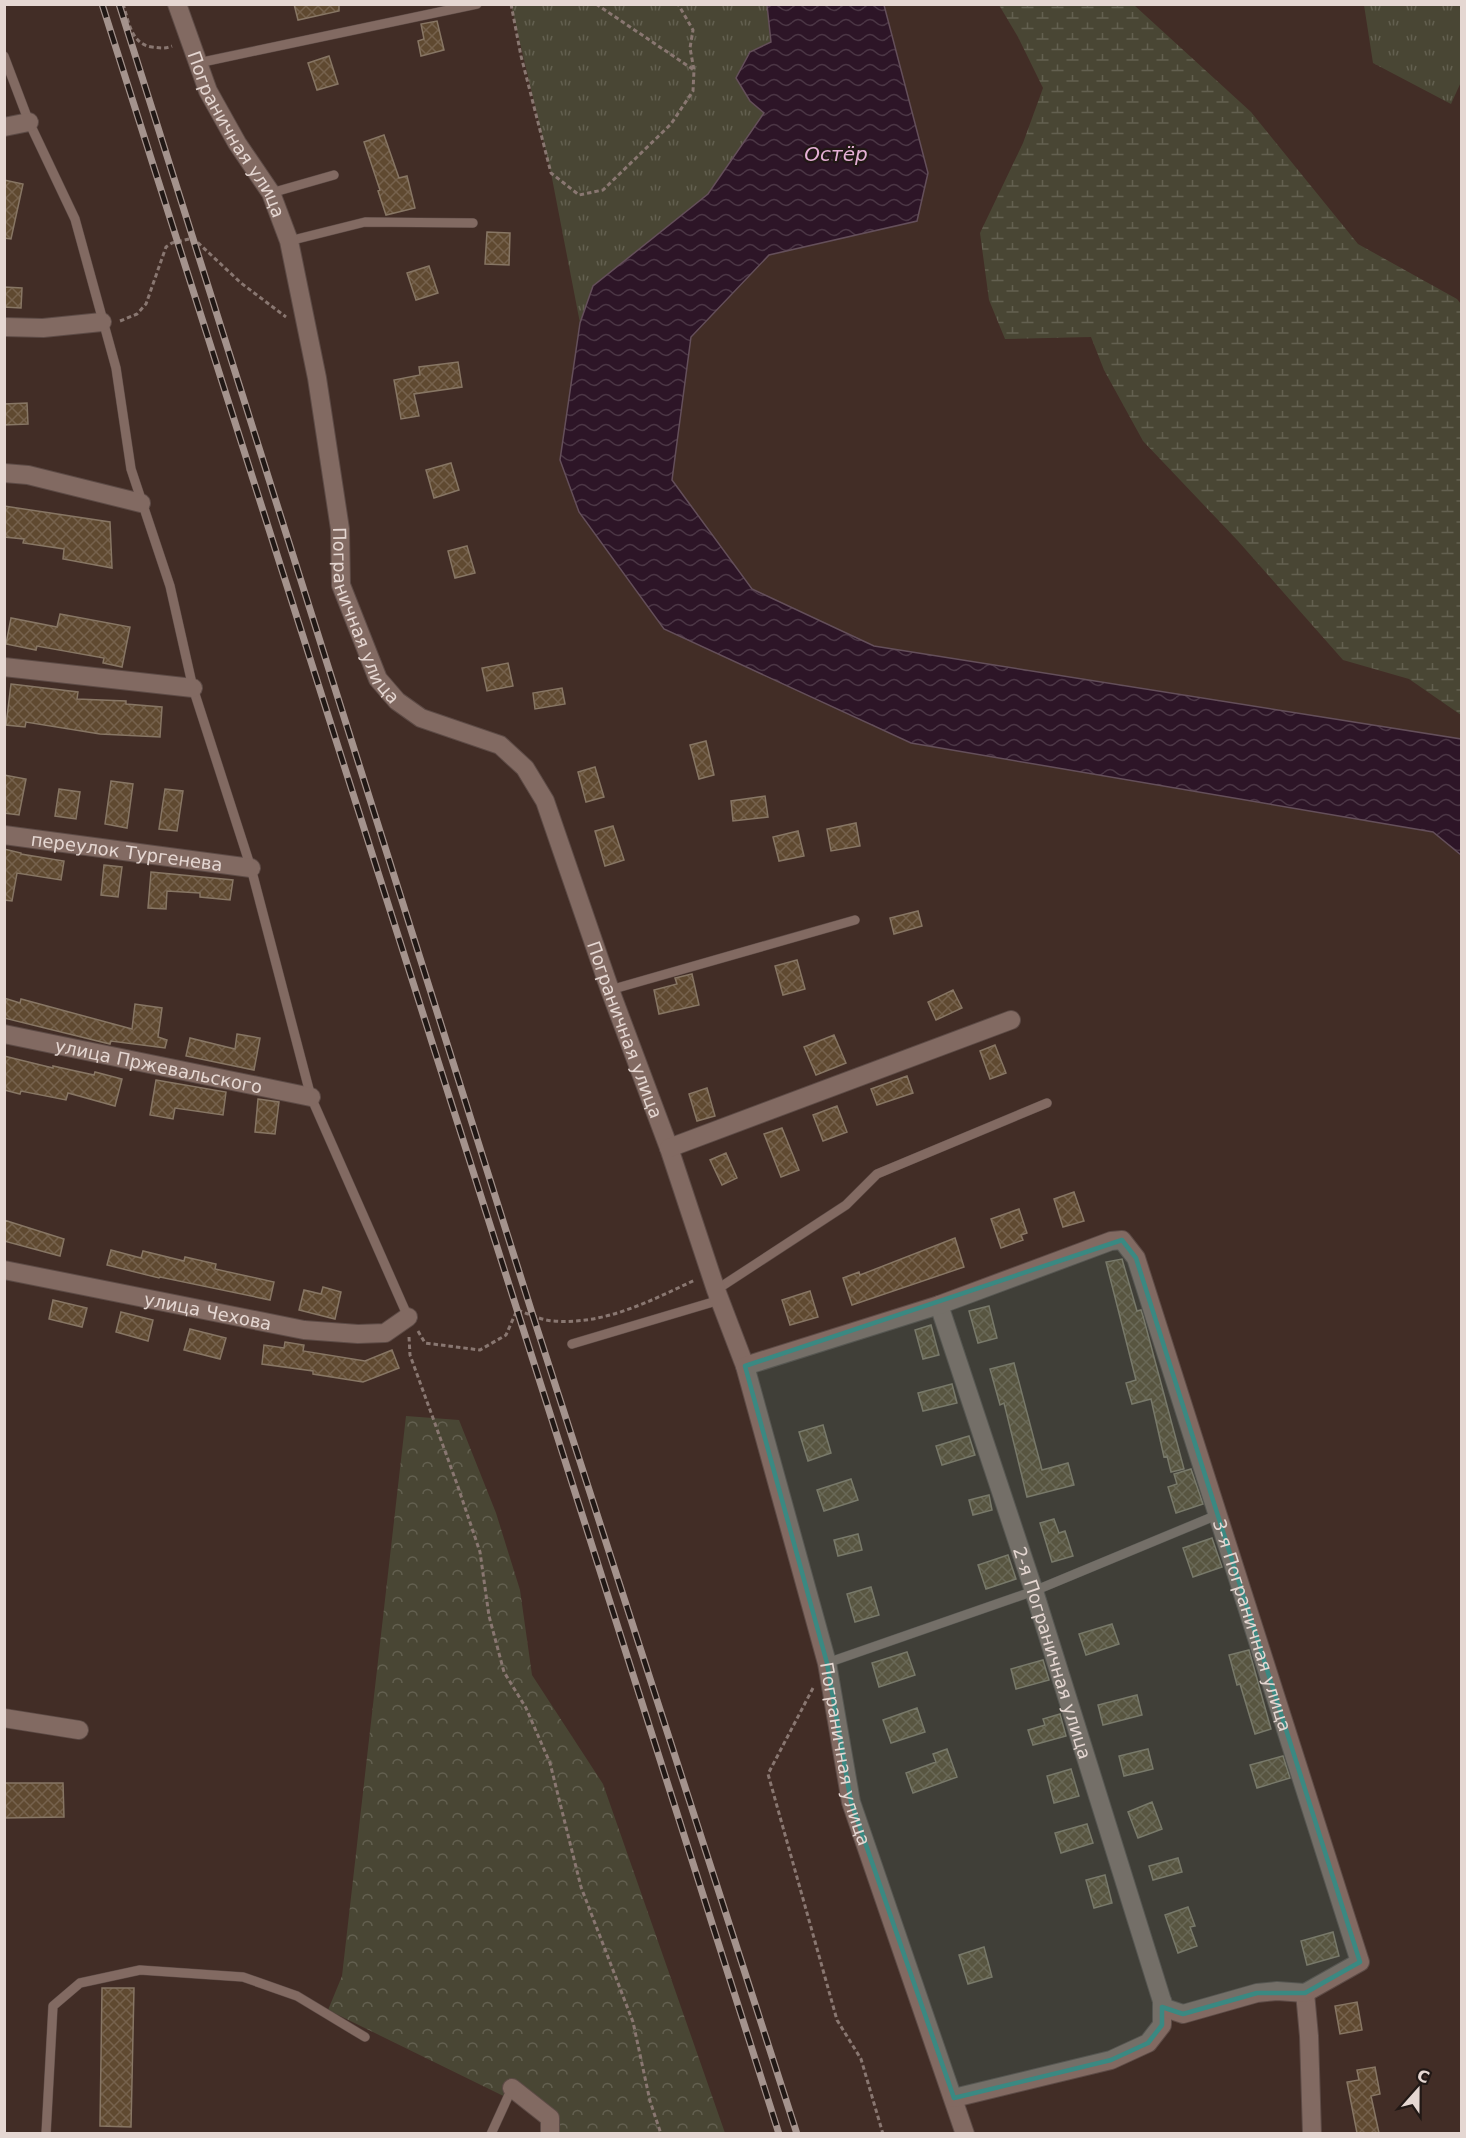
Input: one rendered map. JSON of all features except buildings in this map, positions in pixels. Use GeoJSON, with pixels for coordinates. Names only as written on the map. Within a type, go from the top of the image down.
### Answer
{"type":"FeatureCollection","features":[{"type":"Feature","properties":{"kind":"street","name":"Пограничная улица"},"geometry":{"type":"LineString","coordinates":[[177,4],[208,91],[237,143],[271,193],[289,241],[309,329],[340,529],[341,585],[378,679],[397,701],[421,718],[500,745],[525,768],[545,801],[610,990],[669,1148],[713,1282],[745,1366],[826,1663],[851,1802],[965,2133]]}},
{"type":"Feature","properties":{"kind":"street"},"geometry":{"type":"LineString","coordinates":[[4,127],[29,122]]}},
{"type":"Feature","properties":{"kind":"street"},"geometry":{"type":"LineString","coordinates":[[4,327],[43,328],[102,322]]}},
{"type":"Feature","properties":{"kind":"street"},"geometry":{"type":"LineString","coordinates":[[4,473],[28,475],[141,503]]}},
{"type":"Feature","properties":{"kind":"street"},"geometry":{"type":"LineString","coordinates":[[4,668],[193,688]]}},
{"type":"Feature","properties":{"kind":"street","name":"переулок Тургенева"},"geometry":{"type":"LineString","coordinates":[[4,835],[251,868]]}},
{"type":"Feature","properties":{"kind":"street"},"geometry":{"type":"LineString","coordinates":[[669,1148],[1011,1020]]}},
{"type":"Feature","properties":{"kind":"street","name":"улица Пржевальского"},"geometry":{"type":"LineString","coordinates":[[4,1034],[311,1097]]}},
{"type":"Feature","properties":{"kind":"street","name":"3-я Пограничная улица"},"geometry":{"type":"LineString","coordinates":[[939,1305],[1111,1241],[1122,1240],[1136,1258],[1360,1962],[1305,1993]]}},
{"type":"Feature","properties":{"kind":"street","name":"улица Чехова"},"geometry":{"type":"LineString","coordinates":[[4,1269],[304,1330],[358,1334],[385,1333],[408,1317]]}},
{"type":"Feature","properties":{"kind":"street"},"geometry":{"type":"LineString","coordinates":[[745,1366],[939,1305]]}},
{"type":"Feature","properties":{"kind":"street","name":"2-я Пограничная улица"},"geometry":{"type":"LineString","coordinates":[[939,1305],[1034,1591],[1162,2001],[1162,2025],[1148,2043],[1112,2060],[954,2098]]}},
{"type":"Feature","properties":{"kind":"street"},"geometry":{"type":"LineString","coordinates":[[4,1718],[79,1731]]}},
{"type":"Feature","properties":{"kind":"street"},"geometry":{"type":"LineString","coordinates":[[1162,2001],[1165,2008],[1183,2014],[1257,1993],[1277,1991],[1305,1993],[1309,2036],[1312,2133]]}},
{"type":"Feature","properties":{"kind":"street"},"geometry":{"type":"LineString","coordinates":[[512,2088],[550,2118],[550,2133]]}},
{"type":"Feature","properties":{"kind":"lane"},"geometry":{"type":"LineString","coordinates":[[198,63],[477,4]]}},
{"type":"Feature","properties":{"kind":"lane"},"geometry":{"type":"LineString","coordinates":[[4,56],[29,122],[75,219],[116,368],[131,469],[141,503],[156,539],[170,586],[193,688],[251,868],[311,1097],[408,1317]]}},
{"type":"Feature","properties":{"kind":"lane"},"geometry":{"type":"LineString","coordinates":[[271,193],[334,175]]}},
{"type":"Feature","properties":{"kind":"lane"},"geometry":{"type":"LineString","coordinates":[[289,241],[365,222],[473,223]]}},
{"type":"Feature","properties":{"kind":"lane"},"geometry":{"type":"LineString","coordinates":[[610,990],[855,920]]}},
{"type":"Feature","properties":{"kind":"lane"},"geometry":{"type":"LineString","coordinates":[[572,1344],[713,1302],[713,1282],[846,1205],[877,1174],[1047,1103]]}},
{"type":"Feature","properties":{"kind":"lane"},"geometry":{"type":"LineString","coordinates":[[826,1663],[1034,1591],[1217,1515]]}},
{"type":"Feature","properties":{"kind":"lane"},"geometry":{"type":"LineString","coordinates":[[46,2133],[53,2006],[80,1983],[140,1970],[243,1977],[297,1996],[365,2037]]}},
{"type":"Feature","properties":{"kind":"lane"},"geometry":{"type":"LineString","coordinates":[[491,2133],[512,2088]]}},
{"type":"Feature","properties":{"kind":"path"},"geometry":{"type":"LineString","coordinates":[[123,4],[133,37],[146,46],[165,49],[178,44],[188,35]]}},
{"type":"Feature","properties":{"kind":"path"},"geometry":{"type":"LineString","coordinates":[[511,4],[521,56],[551,173],[579,195],[603,190],[671,124],[693,91],[694,70],[690,48],[693,30],[678,4]]}},
{"type":"Feature","properties":{"kind":"path"},"geometry":{"type":"LineString","coordinates":[[596,4],[694,70]]}},
{"type":"Feature","properties":{"kind":"path"},"geometry":{"type":"LineString","coordinates":[[102,322],[122,321],[137,314],[146,304],[166,248],[172,243],[193,238],[241,283],[278,313],[309,329]]}},
{"type":"Feature","properties":{"kind":"path"},"geometry":{"type":"LineString","coordinates":[[408,1317],[425,1343],[480,1350],[506,1335],[517,1310],[551,1321],[585,1321],[631,1310],[713,1282]]}},
{"type":"Feature","properties":{"kind":"path"},"geometry":{"type":"LineString","coordinates":[[408,1317],[410,1355],[458,1484],[480,1552],[489,1616],[504,1672],[526,1708],[550,1763],[581,1887],[633,2022],[650,2101],[661,2133]]}},
{"type":"Feature","properties":{"kind":"path"},"geometry":{"type":"LineString","coordinates":[[826,1663],[768,1774],[837,2020],[861,2059],[883,2133]]}},
{"type":"Feature","properties":{"kind":"highlighted area"},"geometry":{"type":"Polygon","coordinates":[[[1122,1240],[1136,1258],[1360,1962],[1305,1993],[1257,1993],[1183,2014],[1162,2007],[1162,2025],[1148,2043],[1111,2060],[954,2098],[851,1802],[827,1663],[745,1366],[1122,1240]]]}},
{"type":"Feature","properties":{"kind":"green space"},"geometry":{"type":"Polygon","coordinates":[[[511,5],[767,5],[771,42],[750,52],[750,101],[764,113],[708,194],[593,286],[580,323],[551,173],[511,5]]]}},
{"type":"Feature","properties":{"kind":"green space"},"geometry":{"type":"Polygon","coordinates":[[[999,5],[1134,5],[1251,112],[1358,244],[1457,299],[1461,304],[1461,715],[1409,679],[1343,660],[1238,541],[1143,441],[1104,370],[1091,337],[1005,339],[989,300],[980,233],[1023,143],[1043,88],[999,5]]]}},
{"type":"Feature","properties":{"kind":"green space"},"geometry":{"type":"Polygon","coordinates":[[[1364,5],[1461,5],[1461,82],[1451,104],[1373,63],[1364,5]]]}},
{"type":"Feature","properties":{"kind":"green space"},"geometry":{"type":"Polygon","coordinates":[[[406,1416],[459,1420],[496,1513],[520,1590],[532,1675],[603,1784],[725,2133],[541,2133],[542,2115],[328,2010],[342,1976],[406,1416]]]}},
{"type":"Feature","properties":{"kind":"water","name":"Остёр"},"geometry":{"type":"Polygon","coordinates":[[[767,5],[884,5],[928,173],[917,221],[769,255],[691,337],[672,480],[752,589],[874,646],[1461,739],[1461,855],[1433,832],[911,743],[664,629],[579,512],[560,460],[580,323],[593,286],[708,194],[764,113],[750,101],[736,78],[750,52],[771,42],[767,5]]]}},
{"type":"Feature","properties":{"kind":"railway"},"geometry":{"type":"LineString","coordinates":[[102,4],[779,2134]]}},
{"type":"Feature","properties":{"kind":"railway"},"geometry":{"type":"LineString","coordinates":[[119,4],[533,1316],[797,2134]]}}]}
